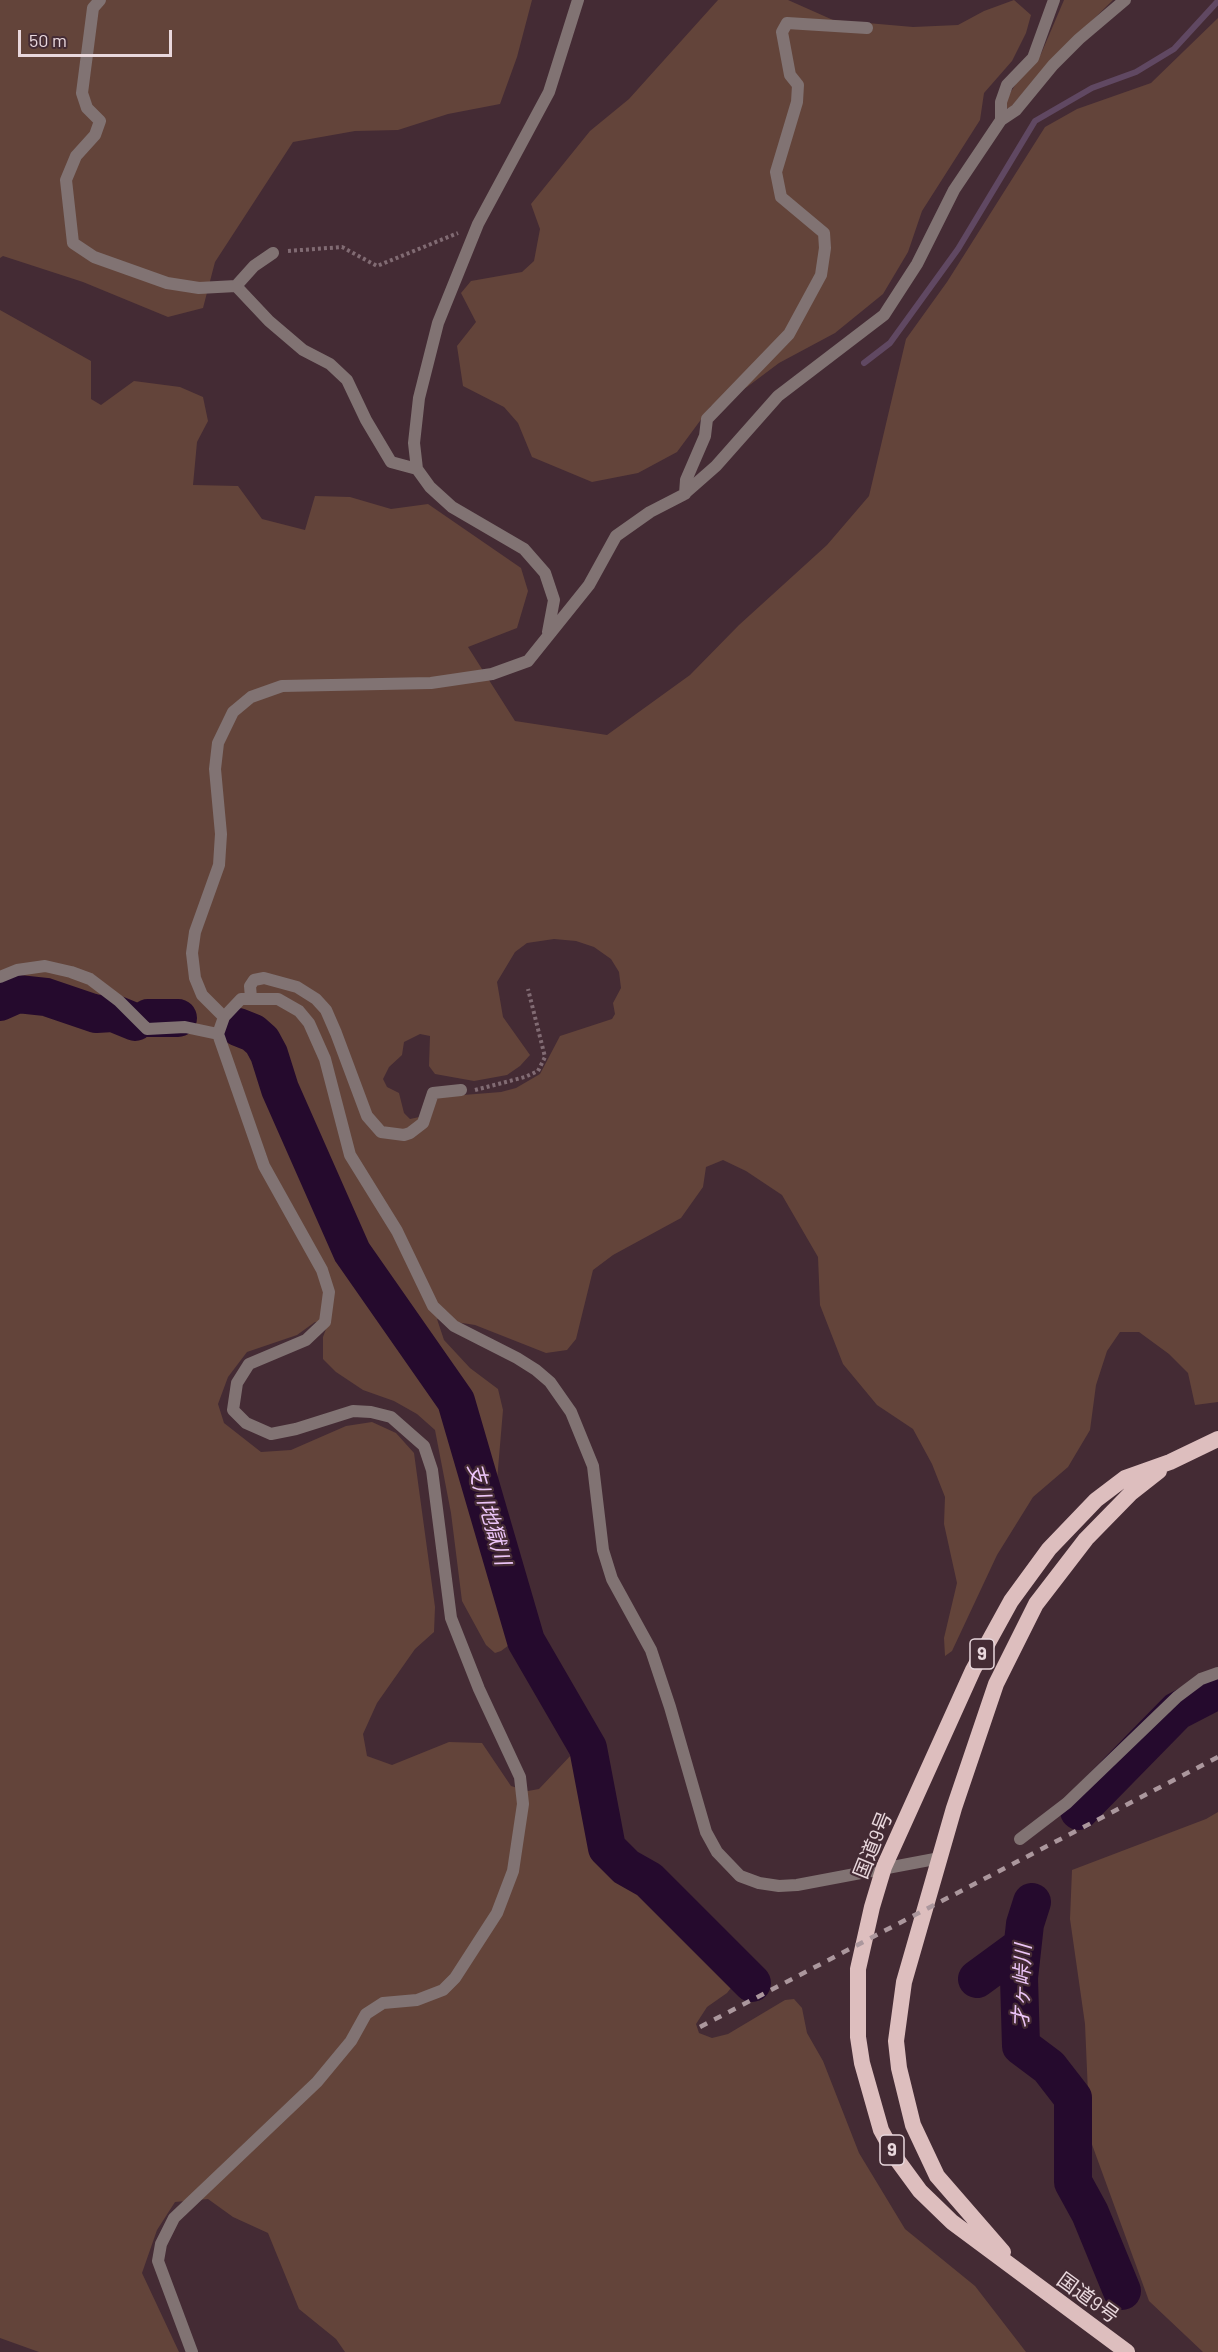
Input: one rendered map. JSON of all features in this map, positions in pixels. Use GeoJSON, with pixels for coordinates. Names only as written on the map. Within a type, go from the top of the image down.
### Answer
{"type":"FeatureCollection","features":[{"type":"Feature","properties":{"kind":"highway","name":"国道9号"},"geometry":{"type":"LineString","coordinates":[[1127,2352],[952,2222],[920,2191],[898,2161],[881,2130],[861,2064],[858,2037],[858,1969],[884,1867],[973,1670],[1011,1601],[1048,1549],[1096,1500],[1125,1478],[1170,1462],[1218,1439]]}},
{"type":"Feature","properties":{"kind":"highway","name":"国道9号"},"geometry":{"type":"LineString","coordinates":[[1025,2278],[938,2176],[913,2125],[899,2068],[896,2041],[904,1982],[933,1879],[996,1684],[1036,1604],[1086,1539],[1131,1493],[1170,1462]]}},
{"type":"Feature","properties":{"kind":"street"},"geometry":{"type":"LineString","coordinates":[[100,0],[93,8],[81,93],[87,108],[100,121],[95,135],[76,156],[66,180],[73,243],[94,257],[167,283],[199,288],[236,286],[254,266],[273,253]]}},
{"type":"Feature","properties":{"kind":"street"},"geometry":{"type":"LineString","coordinates":[[417,469],[414,443],[419,398],[438,323],[478,224],[549,92],[578,0]]}},
{"type":"Feature","properties":{"kind":"street"},"geometry":{"type":"LineString","coordinates":[[1001,120],[1000,102],[1007,85],[1033,58],[1054,0]]}},
{"type":"Feature","properties":{"kind":"street"},"geometry":{"type":"LineString","coordinates":[[224,1017],[202,995],[195,978],[192,953],[195,932],[219,865],[221,834],[215,769],[218,743],[233,712],[251,697],[282,686],[431,682],[492,674],[528,661],[547,633],[589,585],[616,536],[650,512],[685,494],[716,466],[778,396],[884,315],[917,264],[954,190],[1001,120],[1016,110],[1053,65],[1079,39],[1125,0]]}},
{"type":"Feature","properties":{"kind":"street"},"geometry":{"type":"LineString","coordinates":[[685,494],[686,480],[705,436],[707,420],[789,334],[821,275],[825,248],[824,233],[781,197],[776,172],[797,102],[798,85],[790,75],[782,32],[787,23],[867,28]]}},
{"type":"Feature","properties":{"kind":"street"},"geometry":{"type":"LineString","coordinates":[[236,286],[269,321],[303,350],[330,364],[347,380],[366,420],[391,462],[417,469],[452,507],[524,549],[544,573],[554,600],[547,633]]}},
{"type":"Feature","properties":{"kind":"street"},"geometry":{"type":"LineString","coordinates":[[0,977],[17,970],[45,966],[71,972],[90,979],[119,1001],[147,1029],[185,1028],[218,1034]]}},
{"type":"Feature","properties":{"kind":"street"},"geometry":{"type":"LineString","coordinates":[[251,998],[250,986],[254,980],[264,978],[297,987],[316,999],[326,1010],[367,1116],[381,1132],[404,1135],[410,1133],[423,1123],[433,1093],[444,1090],[461,1090]]}},
{"type":"Feature","properties":{"kind":"street"},"geometry":{"type":"LineString","coordinates":[[192,2352],[158,2261],[161,2244],[174,2218],[317,2082],[351,2041],[366,2014],[383,2003],[417,2000],[443,1990],[455,1978],[497,1913],[513,1871],[523,1804],[520,1777],[479,1689],[451,1618],[432,1470],[424,1446],[391,1417],[371,1412],[353,1411],[296,1429],[271,1434],[246,1423],[233,1410],[237,1383],[249,1364],[306,1340],[325,1322],[329,1292],[322,1270],[264,1166],[218,1034],[224,1017],[241,999],[278,999],[299,1011],[309,1023],[325,1059],[350,1155],[397,1231],[433,1306],[454,1326],[536,1370],[550,1382],[571,1412],[588,1448],[593,1466],[603,1550],[612,1579],[651,1650],[706,1832],[717,1852],[740,1876],[759,1883],[779,1886],[797,1885],[940,1858]]}},
{"type":"Feature","properties":{"kind":"street"},"geometry":{"type":"LineString","coordinates":[[1020,1839],[1067,1803],[1177,1697],[1201,1679],[1218,1673]]}},
{"type":"Feature","properties":{"kind":"path"},"geometry":{"type":"LineString","coordinates":[[273,253],[342,247],[377,266],[478,224]]}},
{"type":"Feature","properties":{"kind":"path"},"geometry":{"type":"LineString","coordinates":[[461,1090],[488,1088],[496,1083],[525,1077],[538,1071],[544,1057],[528,989]]}},
{"type":"Feature","properties":{"kind":"shaded area"},"geometry":{"type":"Polygon","coordinates":[[[0,0],[532,0],[517,57],[500,104],[448,114],[398,130],[355,131],[293,142],[215,262],[203,308],[168,317],[83,282],[3,256],[0,258],[0,0]]]}},
{"type":"Feature","properties":{"kind":"shaded area"},"geometry":{"type":"Polygon","coordinates":[[[718,0],[788,0],[833,20],[913,27],[958,25],[984,11],[1014,0],[1031,15],[1026,33],[1012,61],[984,93],[980,120],[922,211],[908,252],[883,294],[835,333],[779,363],[747,387],[711,406],[677,452],[638,473],[592,482],[532,457],[518,423],[504,407],[463,386],[457,346],[476,322],[461,293],[471,281],[522,272],[534,261],[540,229],[531,204],[590,131],[629,99],[718,0]]]}},
{"type":"Feature","properties":{"kind":"shaded area"},"geometry":{"type":"Polygon","coordinates":[[[1064,0],[1113,0],[1052,60],[1010,108],[1006,108],[1007,98],[1017,82],[1041,54],[1064,0]]]}},
{"type":"Feature","properties":{"kind":"shaded area"},"geometry":{"type":"Polygon","coordinates":[[[1218,18],[1218,1402],[1195,1405],[1188,1373],[1169,1354],[1139,1332],[1120,1332],[1107,1351],[1096,1385],[1090,1430],[1068,1467],[1033,1497],[997,1555],[952,1651],[945,1656],[944,1638],[957,1583],[944,1524],[945,1497],[932,1464],[913,1429],[877,1405],[843,1364],[820,1305],[818,1257],[782,1195],[746,1171],[723,1160],[706,1167],[703,1187],[681,1218],[613,1255],[593,1270],[576,1339],[567,1350],[546,1353],[475,1325],[437,1319],[444,1340],[470,1368],[498,1389],[503,1410],[495,1504],[497,1559],[511,1600],[513,1629],[509,1645],[501,1651],[495,1653],[486,1645],[462,1601],[451,1513],[435,1430],[417,1414],[394,1401],[363,1390],[336,1372],[323,1359],[323,1337],[329,1321],[315,1322],[297,1335],[247,1352],[228,1377],[218,1404],[224,1423],[261,1452],[291,1450],[346,1426],[372,1422],[396,1433],[414,1453],[435,1607],[434,1632],[415,1649],[377,1703],[363,1734],[367,1756],[392,1765],[449,1742],[482,1743],[511,1786],[528,1791],[539,1789],[573,1753],[583,1751],[587,1761],[606,1859],[648,1886],[733,1972],[734,1984],[727,1993],[707,2007],[696,2024],[699,2033],[712,2038],[728,2034],[785,2000],[794,1999],[802,2008],[807,2033],[823,2061],[859,2153],[905,2229],[975,2286],[1026,2352],[345,2352],[336,2339],[299,2309],[268,2233],[233,2217],[208,2199],[175,2202],[157,2230],[142,2273],[179,2352],[39,2352],[0,2338],[0,310],[91,361],[91,399],[101,405],[134,381],[180,387],[203,397],[208,421],[197,442],[193,485],[238,486],[262,519],[305,530],[315,496],[350,497],[391,509],[428,504],[521,568],[528,591],[517,628],[468,647],[515,721],[607,735],[690,675],[739,625],[827,545],[869,496],[906,339],[947,282],[1045,127],[1077,109],[1151,83],[1218,18]],[[554,939],[527,943],[515,952],[497,982],[503,1017],[530,1055],[507,1075],[474,1081],[435,1074],[429,1066],[430,1036],[420,1034],[404,1042],[402,1055],[389,1067],[383,1079],[387,1087],[399,1093],[404,1113],[410,1119],[429,1115],[438,1097],[501,1092],[516,1088],[540,1074],[560,1036],[612,1019],[615,1014],[613,1003],[621,988],[619,972],[611,959],[594,947],[576,941],[554,939]]]}},
{"type":"Feature","properties":{"kind":"shaded area"},"geometry":{"type":"Polygon","coordinates":[[[1218,1812],[1218,2352],[1203,2352],[1149,2301],[1090,2139],[1085,2024],[1070,1919],[1072,1870],[1206,1819],[1218,1812]]]}},
{"type":"Feature","properties":{"kind":"waterway"},"geometry":{"type":"LineString","coordinates":[[864,363],[890,343],[958,249],[1035,121],[1092,88],[1136,72],[1174,49],[1218,1]]}},
{"type":"Feature","properties":{"kind":"waterway","name":"支川地獄川"},"geometry":{"type":"LineString","coordinates":[[0,1002],[18,994],[46,997],[96,1014],[113,1013],[135,1022]]}},
{"type":"Feature","properties":{"kind":"waterway","name":"支川地獄川"},"geometry":{"type":"LineString","coordinates":[[148,1018],[178,1018]]}},
{"type":"Feature","properties":{"kind":"waterway","name":"支川地獄川"},"geometry":{"type":"LineString","coordinates":[[238,1027],[253,1033],[262,1041],[269,1054],[280,1089],[352,1252],[456,1401],[526,1641],[588,1748],[607,1848],[626,1867],[649,1880],[752,1983]]}},
{"type":"Feature","properties":{"kind":"waterway","name":"才ヶ峠川"},"geometry":{"type":"LineString","coordinates":[[1079,1811],[1177,1711],[1218,1690]]}},
{"type":"Feature","properties":{"kind":"waterway","name":"才ヶ峠川"},"geometry":{"type":"LineString","coordinates":[[1032,1902],[1025,1924],[1019,1978],[1021,2046],[1049,2067],[1073,2098],[1073,2182],[1090,2213],[1122,2291]]}},
{"type":"Feature","properties":{"kind":"waterway","name":"支川地獄川"},"geometry":{"type":"LineString","coordinates":[[977,1979],[1022,1946]]}},
{"type":"Feature","properties":{"kind":"railway"},"geometry":{"type":"LineString","coordinates":[[700,2027],[1218,1757]]}}]}
